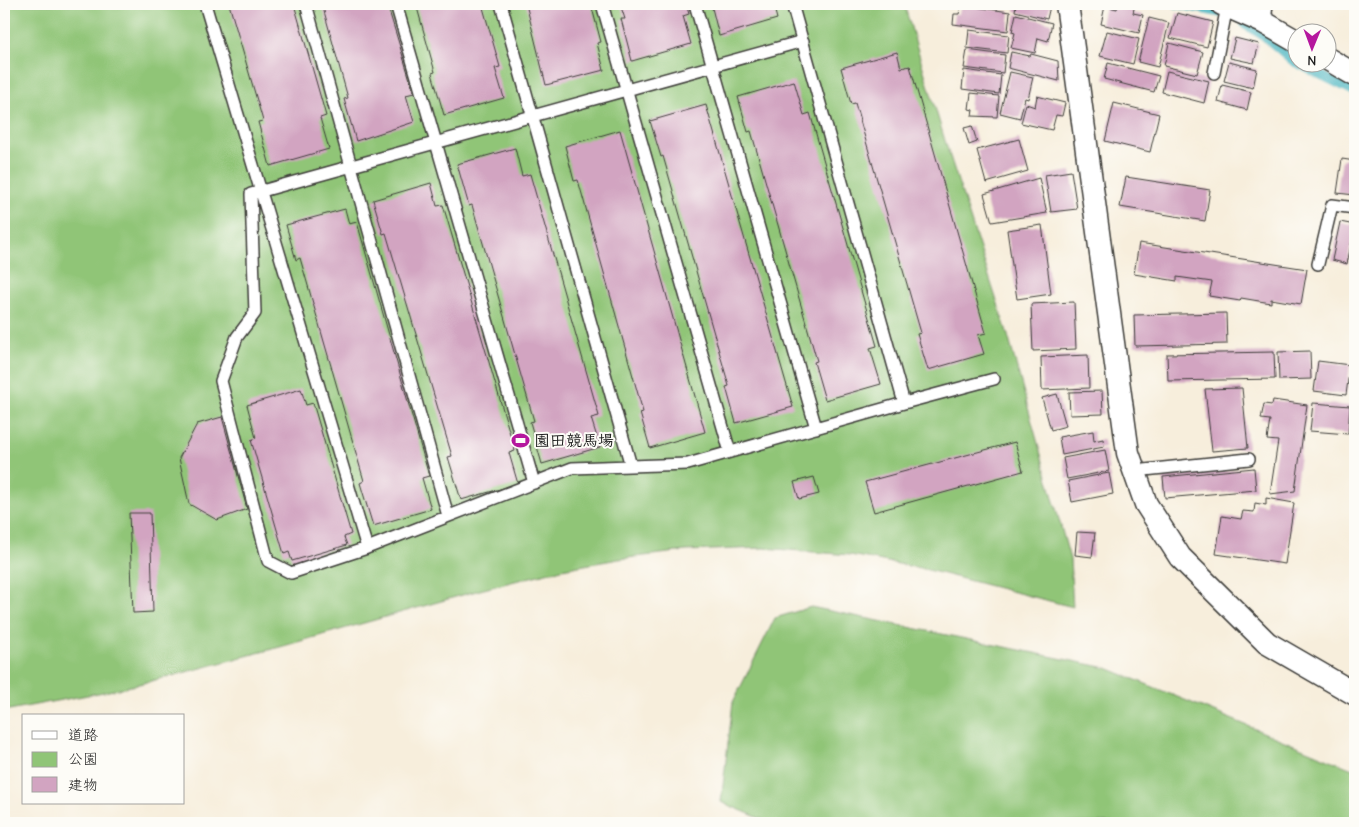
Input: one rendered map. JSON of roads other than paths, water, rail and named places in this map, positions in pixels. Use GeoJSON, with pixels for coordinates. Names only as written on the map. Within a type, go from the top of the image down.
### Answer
{"type":"FeatureCollection","features":[{"type":"Feature","properties":{"kind":"street"},"geometry":{"type":"LineString","coordinates":[[1067,4],[1128,452],[1146,504],[1180,557],[1267,643],[1355,694]]}},
{"type":"Feature","properties":{"kind":"street"},"geometry":{"type":"LineString","coordinates":[[1224,5],[1266,13],[1286,32]]}},
{"type":"Feature","properties":{"kind":"street"},"geometry":{"type":"LineString","coordinates":[[1336,64],[1355,74]]}},
{"type":"Feature","properties":{"kind":"lane"},"geometry":{"type":"LineString","coordinates":[[204,4],[367,548]]}},
{"type":"Feature","properties":{"kind":"lane"},"geometry":{"type":"LineString","coordinates":[[306,4],[448,516]]}},
{"type":"Feature","properties":{"kind":"lane"},"geometry":{"type":"LineString","coordinates":[[396,4],[534,483]]}},
{"type":"Feature","properties":{"kind":"lane"},"geometry":{"type":"LineString","coordinates":[[501,4],[631,466]]}},
{"type":"Feature","properties":{"kind":"lane"},"geometry":{"type":"LineString","coordinates":[[602,4],[730,452]]}},
{"type":"Feature","properties":{"kind":"lane"},"geometry":{"type":"LineString","coordinates":[[695,4],[816,428]]}},
{"type":"Feature","properties":{"kind":"lane"},"geometry":{"type":"LineString","coordinates":[[792,4],[904,403]]}},
{"type":"Feature","properties":{"kind":"lane"},"geometry":{"type":"LineString","coordinates":[[1214,73],[1224,5]]}},
{"type":"Feature","properties":{"kind":"lane"},"geometry":{"type":"LineString","coordinates":[[803,41],[251,194],[255,313],[237,337],[221,381],[268,560],[291,573],[367,548],[572,468],[688,464],[994,379]]}},
{"type":"Feature","properties":{"kind":"lane"},"geometry":{"type":"LineString","coordinates":[[1318,264],[1332,205],[1355,208]]}},
{"type":"Feature","properties":{"kind":"lane"},"geometry":{"type":"LineString","coordinates":[[1135,471],[1249,459]]}},
{"type":"Feature","properties":{"kind":"waterway"},"geometry":{"type":"LineString","coordinates":[[1176,4],[1225,14]]}},
{"type":"Feature","properties":{"kind":"waterway"},"geometry":{"type":"LineString","coordinates":[[1245,25],[1264,36],[1294,62],[1355,92]]}},
{"type":"Feature","properties":{"kind":"place","name":"園田競馬場"},"geometry":{"type":"Point","coordinates":[520,440]}}]}
